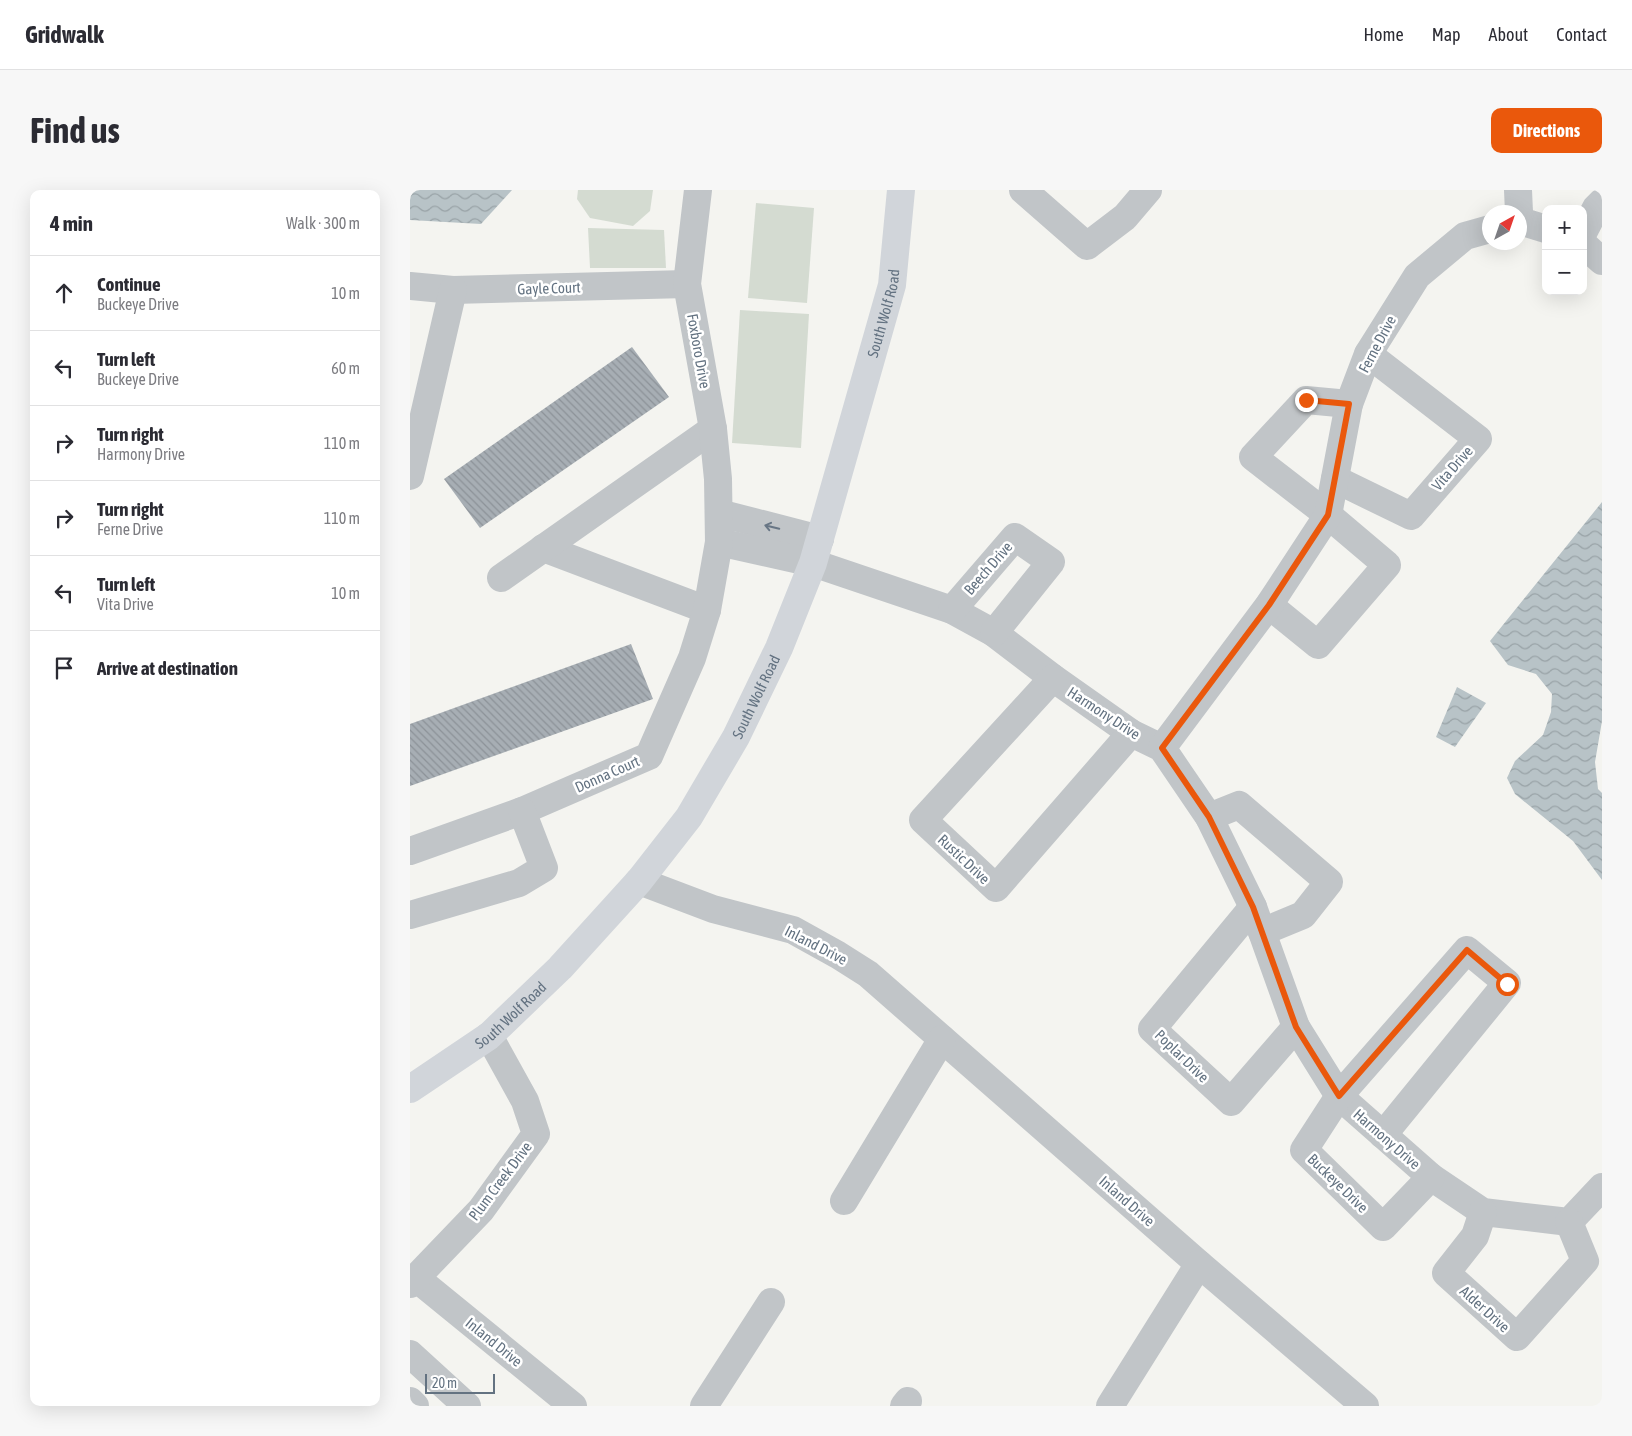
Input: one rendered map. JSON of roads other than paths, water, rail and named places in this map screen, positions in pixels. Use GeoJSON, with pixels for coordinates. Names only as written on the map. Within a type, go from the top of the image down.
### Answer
{"type":"FeatureCollection","features":[{"type":"Feature","properties":{"kind":"main road","name":"South Wolf Road"},"geometry":{"type":"LineString","coordinates":[[410,1089],[489,1036],[560,968],[639,881],[689,817],[736,737],[779,648],[816,551],[892,285],[901,190]]}},
{"type":"Feature","properties":{"kind":"street","name":"Foxboro Drive"},"geometry":{"type":"LineString","coordinates":[[698,190],[688,284],[712,429],[719,513],[719,542]]}},
{"type":"Feature","properties":{"kind":"street"},"geometry":{"type":"LineString","coordinates":[[1023,190],[1087,246],[1125,217],[1148,190]]}},
{"type":"Feature","properties":{"kind":"street"},"geometry":{"type":"LineString","coordinates":[[1518,190],[1519,205]]}},
{"type":"Feature","properties":{"kind":"street"},"geometry":{"type":"LineString","coordinates":[[1587,225],[1596,208],[1602,202]]}},
{"type":"Feature","properties":{"kind":"street"},"geometry":{"type":"LineString","coordinates":[[1527,223],[1542,228]]}},
{"type":"Feature","properties":{"kind":"street","name":"Ferne Drive"},"geometry":{"type":"LineString","coordinates":[[1162,748],[1269,605],[1328,515],[1349,404],[1368,354],[1417,276],[1465,236],[1482,231]]}},
{"type":"Feature","properties":{"kind":"street"},"geometry":{"type":"LineString","coordinates":[[1587,248],[1602,261]]}},
{"type":"Feature","properties":{"kind":"street","name":"Gayle Court"},"geometry":{"type":"LineString","coordinates":[[410,286],[453,290],[688,284]]}},
{"type":"Feature","properties":{"kind":"street"},"geometry":{"type":"LineString","coordinates":[[410,476],[453,290]]}},
{"type":"Feature","properties":{"kind":"street","name":"Vita Drive"},"geometry":{"type":"LineString","coordinates":[[1335,479],[1411,516],[1478,439],[1368,354]]}},
{"type":"Feature","properties":{"kind":"street"},"geometry":{"type":"LineString","coordinates":[[1269,605],[1318,645],[1387,565],[1328,515],[1252,456],[1306,400],[1349,404]]}},
{"type":"Feature","properties":{"kind":"street"},"geometry":{"type":"LineString","coordinates":[[501,578],[712,429]]}},
{"type":"Feature","properties":{"kind":"street"},"geometry":{"type":"LineString","coordinates":[[719,513],[816,551]]}},
{"type":"Feature","properties":{"kind":"street","name":"Beech Drive"},"geometry":{"type":"LineString","coordinates":[[952,610],[1015,537],[1051,562],[994,633]]}},
{"type":"Feature","properties":{"kind":"street"},"geometry":{"type":"LineString","coordinates":[[719,542],[816,551]]}},
{"type":"Feature","properties":{"kind":"street","name":"Donna Court"},"geometry":{"type":"LineString","coordinates":[[410,851],[522,811],[649,756],[692,658],[707,610],[719,542]]}},
{"type":"Feature","properties":{"kind":"street"},"geometry":{"type":"LineString","coordinates":[[543,548],[707,610]]}},
{"type":"Feature","properties":{"kind":"street","name":"Harmony Drive"},"geometry":{"type":"LineString","coordinates":[[816,551],[952,610],[994,633],[1053,678],[1131,733],[1162,748],[1209,817],[1257,919],[1296,1027],[1339,1096],[1431,1177],[1483,1212],[1569,1222]]}},
{"type":"Feature","properties":{"kind":"street","name":"Rustic Drive"},"geometry":{"type":"LineString","coordinates":[[1053,678],[923,820],[996,888],[1131,733]]}},
{"type":"Feature","properties":{"kind":"street","name":"Poplar Drive"},"geometry":{"type":"LineString","coordinates":[[1209,817],[1239,806],[1329,882],[1303,915],[1257,919],[1152,1029],[1230,1102],[1296,1027]]}},
{"type":"Feature","properties":{"kind":"street"},"geometry":{"type":"LineString","coordinates":[[410,915],[519,883],[544,868],[522,811]]}},
{"type":"Feature","properties":{"kind":"street","name":"Inland Drive"},"geometry":{"type":"LineString","coordinates":[[639,881],[713,909],[793,930],[868,974],[1199,1264],[1365,1406]]}},
{"type":"Feature","properties":{"kind":"street","name":"Buckeye Drive"},"geometry":{"type":"LineString","coordinates":[[1383,1135],[1507,984],[1467,950],[1339,1096],[1304,1150],[1383,1227],[1431,1177]]}},
{"type":"Feature","properties":{"kind":"street","name":"Plum Creek Drive"},"geometry":{"type":"LineString","coordinates":[[413,1281],[480,1210],[536,1134],[525,1101],[489,1036]]}},
{"type":"Feature","properties":{"kind":"street"},"geometry":{"type":"LineString","coordinates":[[844,1201],[942,1039]]}},
{"type":"Feature","properties":{"kind":"street"},"geometry":{"type":"LineString","coordinates":[[1569,1222],[1602,1187]]}},
{"type":"Feature","properties":{"kind":"street","name":"Alder Drive"},"geometry":{"type":"LineString","coordinates":[[1483,1212],[1475,1236],[1446,1273],[1517,1337],[1585,1261],[1569,1222]]}},
{"type":"Feature","properties":{"kind":"street"},"geometry":{"type":"LineString","coordinates":[[1110,1406],[1199,1264]]}},
{"type":"Feature","properties":{"kind":"street","name":"Inland Drive"},"geometry":{"type":"LineString","coordinates":[[413,1281],[573,1406]]}},
{"type":"Feature","properties":{"kind":"street"},"geometry":{"type":"LineString","coordinates":[[704,1406],[771,1302]]}},
{"type":"Feature","properties":{"kind":"street"},"geometry":{"type":"LineString","coordinates":[[410,1354],[467,1406]]}},
{"type":"Feature","properties":{"kind":"street"},"geometry":{"type":"LineString","coordinates":[[410,1401],[415,1406]]}},
{"type":"Feature","properties":{"kind":"water"},"geometry":{"type":"Polygon","coordinates":[[[410,190],[512,190],[481,224],[410,220],[410,190]]]}},
{"type":"Feature","properties":{"kind":"water"},"geometry":{"type":"Polygon","coordinates":[[[1602,502],[1602,721],[1595,762],[1598,789],[1602,793],[1602,880],[1573,841],[1515,794],[1507,778],[1515,761],[1543,735],[1551,712],[1552,694],[1536,674],[1508,665],[1490,641],[1602,502]]]}},
{"type":"Feature","properties":{"kind":"water"},"geometry":{"type":"Polygon","coordinates":[[[1457,687],[1486,703],[1455,747],[1436,737],[1457,687]]]}}]}
